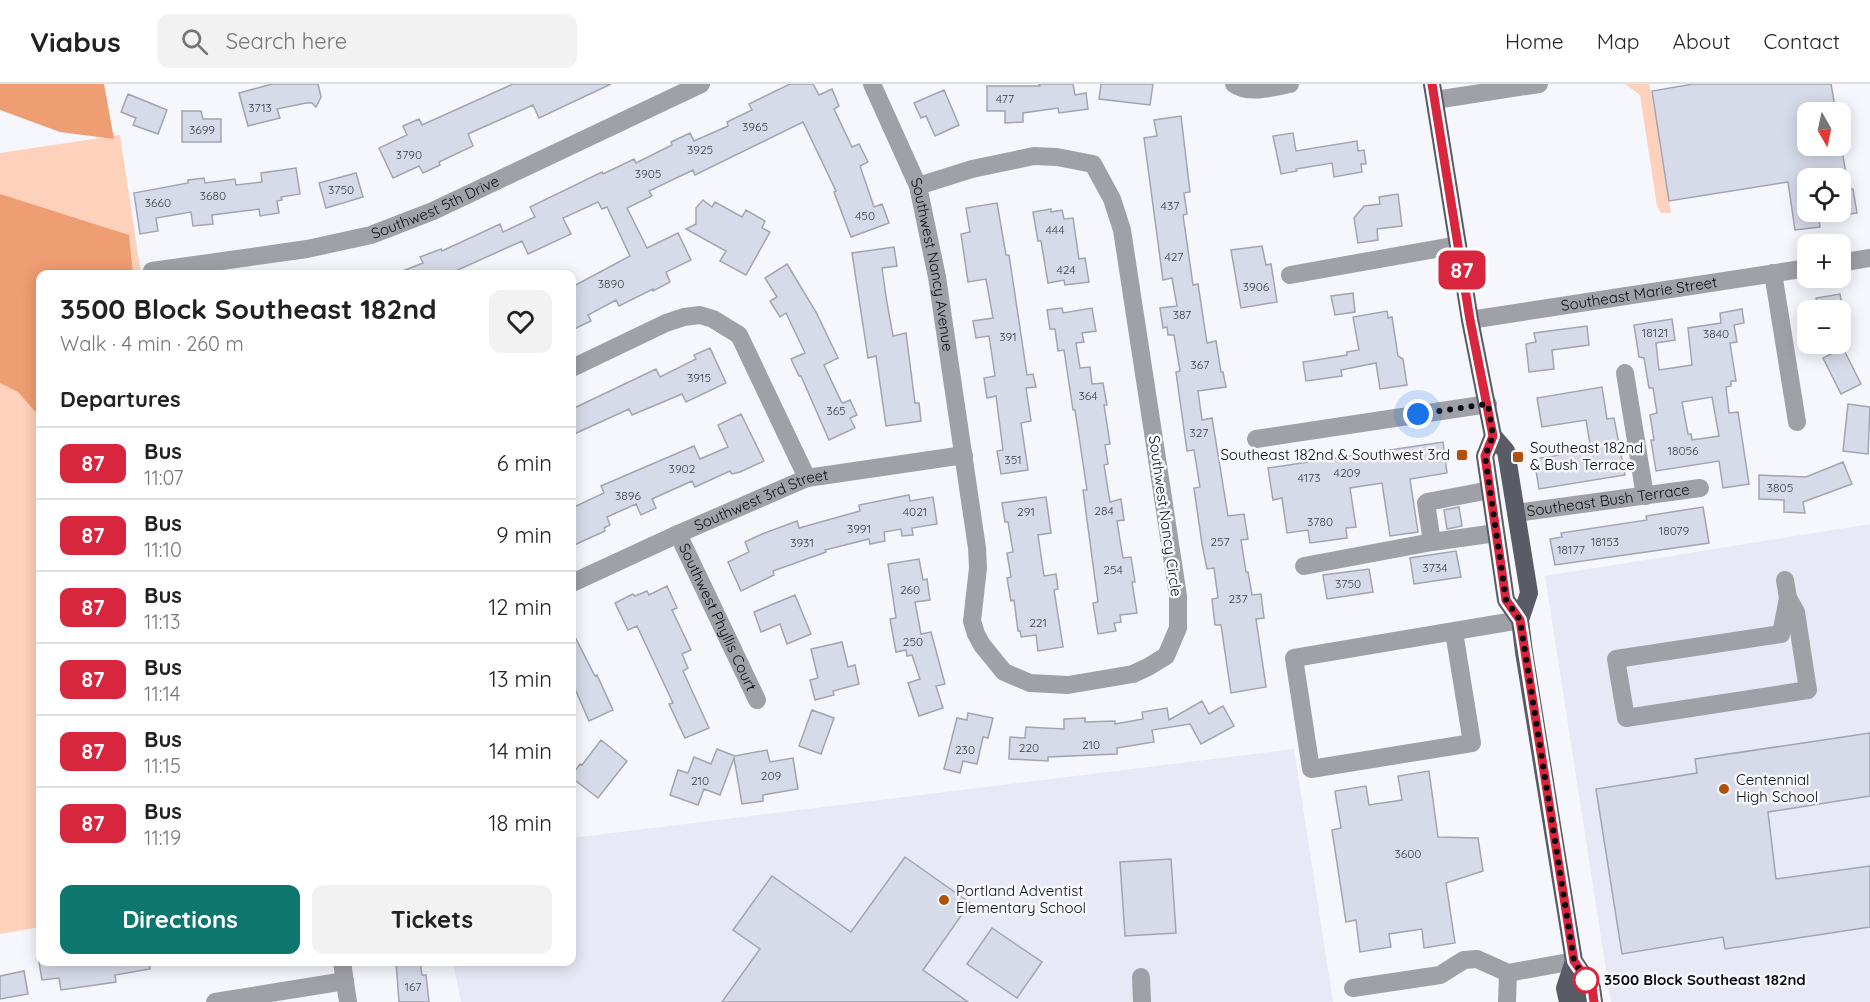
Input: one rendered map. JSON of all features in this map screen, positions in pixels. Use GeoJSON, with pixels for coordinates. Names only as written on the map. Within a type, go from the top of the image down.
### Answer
{"type":"FeatureCollection","features":[{"type":"Feature","properties":{"kind":"main road"},"geometry":{"type":"LineString","coordinates":[[1433,92],[1470,320],[1493,436],[1485,456],[1506,600],[1520,620],[1572,968],[1581,1002]]}},
{"type":"Feature","properties":{"kind":"main road"},"geometry":{"type":"LineString","coordinates":[[1493,436],[1506,451],[1529,593],[1520,620]]}},
{"type":"Feature","properties":{"kind":"main road"},"geometry":{"type":"LineString","coordinates":[[1568,1002],[1565,988],[1572,968]]}},
{"type":"Feature","properties":{"kind":"main road"},"geometry":{"type":"LineString","coordinates":[[1572,968],[1592,987],[1594,1002]]}},
{"type":"Feature","properties":{"kind":"street","name":"Southwest 5th Drive"},"geometry":{"type":"LineString","coordinates":[[174,270],[239,267],[350,241],[413,220],[701,84]]}},
{"type":"Feature","properties":{"kind":"street","name":"Southwest Nancy Avenue"},"geometry":{"type":"LineString","coordinates":[[872,84],[918,186],[937,277],[964,455]]}},
{"type":"Feature","properties":{"kind":"street"},"geometry":{"type":"LineString","coordinates":[[1234,84],[1252,90],[1290,84]]}},
{"type":"Feature","properties":{"kind":"street"},"geometry":{"type":"LineString","coordinates":[[1433,92],[1539,84]]}},
{"type":"Feature","properties":{"kind":"street","name":"Southwest Nancy Circle"},"geometry":{"type":"LineString","coordinates":[[918,186],[972,169],[1034,156],[1057,157],[1092,164],[1112,199],[1122,230],[1178,596],[1178,628],[1166,656],[1133,674],[1068,685],[1030,683],[1004,672],[982,645],[972,621],[978,568],[964,455]]}},
{"type":"Feature","properties":{"kind":"street"},"geometry":{"type":"LineString","coordinates":[[1290,275],[1458,245]]}},
{"type":"Feature","properties":{"kind":"street"},"geometry":{"type":"LineString","coordinates":[[1851,261],[1870,258]]}},
{"type":"Feature","properties":{"kind":"street","name":"Southeast Marie Street"},"geometry":{"type":"LineString","coordinates":[[1470,320],[1797,270]]}},
{"type":"Feature","properties":{"kind":"street"},"geometry":{"type":"LineString","coordinates":[[1773,273],[1797,422]]}},
{"type":"Feature","properties":{"kind":"street"},"geometry":{"type":"LineString","coordinates":[[576,366],[666,323],[700,315],[713,319],[739,335],[807,478]]}},
{"type":"Feature","properties":{"kind":"street"},"geometry":{"type":"LineString","coordinates":[[1625,373],[1645,496]]}},
{"type":"Feature","properties":{"kind":"street"},"geometry":{"type":"LineString","coordinates":[[1256,439],[1488,404]]}},
{"type":"Feature","properties":{"kind":"street","name":"Southwest 3rd Street"},"geometry":{"type":"LineString","coordinates":[[576,581],[807,478],[964,455]]}},
{"type":"Feature","properties":{"kind":"street","name":"Southeast Bush Terrace"},"geometry":{"type":"LineString","coordinates":[[1516,513],[1700,488]]}},
{"type":"Feature","properties":{"kind":"street"},"geometry":{"type":"LineString","coordinates":[[1432,542],[1427,502],[1490,490]]}},
{"type":"Feature","properties":{"kind":"street","name":"Southwest Phyllis Court"},"geometry":{"type":"LineString","coordinates":[[678,534],[756,700]]}},
{"type":"Feature","properties":{"kind":"street"},"geometry":{"type":"LineString","coordinates":[[1304,566],[1432,542],[1496,534]]}},
{"type":"Feature","properties":{"kind":"street"},"geometry":{"type":"LineString","coordinates":[[1785,580],[1788,598],[1796,612],[1808,690],[1626,718],[1616,659],[1781,634],[1788,598]]}},
{"type":"Feature","properties":{"kind":"street"},"geometry":{"type":"LineString","coordinates":[[1454,632],[1472,743],[1311,769],[1294,658],[1520,620]]}},
{"type":"Feature","properties":{"kind":"street"},"geometry":{"type":"LineString","coordinates":[[1353,987],[1440,975],[1464,960],[1477,959],[1508,973],[1572,968]]}},
{"type":"Feature","properties":{"kind":"street"},"geometry":{"type":"LineString","coordinates":[[343,966],[348,1002]]}},
{"type":"Feature","properties":{"kind":"street"},"geometry":{"type":"LineString","coordinates":[[1507,1002],[1508,973]]}},
{"type":"Feature","properties":{"kind":"street"},"geometry":{"type":"LineString","coordinates":[[1141,977],[1142,1002]]}},
{"type":"Feature","properties":{"kind":"street"},"geometry":{"type":"LineString","coordinates":[[215,1002],[345,981]]}},
{"type":"Feature","properties":{"kind":"shaded area"},"geometry":{"type":"Polygon","coordinates":[[[0,84],[104,84],[114,139],[60,132],[0,110],[0,84]]]}},
{"type":"Feature","properties":{"kind":"shaded area"},"geometry":{"type":"Polygon","coordinates":[[[1625,84],[1649,84],[1661,142],[1659,143],[1671,213],[1661,213],[1657,206],[1640,95],[1625,84]]]}},
{"type":"Feature","properties":{"kind":"shaded area"},"geometry":{"type":"Polygon","coordinates":[[[120,135],[140,270],[36,270],[36,928],[0,934],[0,153],[120,135]]]}},
{"type":"Feature","properties":{"kind":"shaded area"},"geometry":{"type":"Polygon","coordinates":[[[0,194],[129,235],[133,270],[36,270],[36,412],[18,392],[0,383],[0,194]]]}},
{"type":"Feature","properties":{"kind":"shaded area","name":"Centennial High School"},"geometry":{"type":"Polygon","coordinates":[[[1870,524],[1870,1002],[1611,1002],[1545,576],[1870,524]]]}},
{"type":"Feature","properties":{"kind":"shaded area","name":"Portland Adventist Elementary School"},"geometry":{"type":"Polygon","coordinates":[[[1294,749],[1333,1002],[461,1002],[454,966],[576,966],[576,838],[1294,749]]]}},
{"type":"Feature","properties":{"kind":"building"},"geometry":{"type":"Polygon","coordinates":[[[272,84],[318,84],[321,97],[316,107],[312,103],[306,103],[277,109],[280,118],[248,126],[239,93],[272,84]]]}},
{"type":"Feature","properties":{"kind":"building"},"geometry":{"type":"Polygon","coordinates":[[[513,84],[611,84],[539,118],[533,105],[468,134],[473,146],[439,162],[440,165],[423,173],[419,166],[393,178],[379,148],[407,135],[403,126],[419,119],[422,125],[513,84]]]}},
{"type":"Feature","properties":{"kind":"building"},"geometry":{"type":"Polygon","coordinates":[[[790,84],[813,84],[819,95],[832,89],[839,106],[834,109],[852,147],[859,144],[868,162],[860,166],[874,207],[882,204],[889,223],[851,237],[834,192],[836,191],[803,122],[695,175],[693,170],[649,191],[652,196],[627,208],[647,248],[678,233],[691,260],[666,272],[670,282],[619,306],[616,300],[588,315],[591,321],[576,328],[576,285],[630,256],[607,207],[602,209],[598,202],[563,218],[571,234],[528,254],[522,241],[458,270],[405,270],[423,263],[420,257],[441,249],[442,251],[500,224],[503,232],[535,217],[530,207],[602,172],[603,174],[634,159],[636,163],[690,133],[694,141],[728,126],[727,122],[752,110],[749,104],[790,84]]]}},
{"type":"Feature","properties":{"kind":"building"},"geometry":{"type":"Polygon","coordinates":[[[1039,84],[1073,84],[1075,95],[1086,93],[1088,109],[1059,113],[1058,108],[1023,113],[1023,122],[1005,123],[1005,111],[987,111],[987,86],[1040,86],[1039,84]]]}},
{"type":"Feature","properties":{"kind":"building"},"geometry":{"type":"Polygon","coordinates":[[[1101,84],[1153,84],[1150,105],[1099,99],[1101,84]]]}},
{"type":"Feature","properties":{"kind":"building"},"geometry":{"type":"Polygon","coordinates":[[[1693,84],[1831,84],[1834,102],[1797,102],[1797,156],[1843,156],[1845,168],[1797,168],[1797,222],[1819,222],[1820,227],[1795,230],[1788,182],[1669,201],[1652,91],[1693,84]]]}},
{"type":"Feature","properties":{"kind":"building"},"geometry":{"type":"Polygon","coordinates":[[[944,90],[959,125],[935,136],[926,116],[921,118],[914,103],[944,90]]]}},
{"type":"Feature","properties":{"kind":"building"},"geometry":{"type":"Polygon","coordinates":[[[128,94],[167,110],[158,134],[133,125],[136,118],[121,112],[128,94]]]}},
{"type":"Feature","properties":{"kind":"building"},"geometry":{"type":"Polygon","coordinates":[[[182,111],[201,111],[203,119],[221,119],[221,142],[182,142],[182,111]]]}},
{"type":"Feature","properties":{"kind":"building"},"geometry":{"type":"Polygon","coordinates":[[[1181,116],[1190,192],[1184,193],[1187,214],[1183,215],[1193,285],[1198,284],[1207,343],[1216,341],[1226,387],[1198,391],[1202,420],[1212,418],[1228,516],[1244,514],[1248,539],[1241,540],[1246,572],[1248,572],[1252,595],[1261,594],[1264,618],[1256,619],[1266,687],[1231,693],[1221,625],[1215,625],[1212,599],[1218,598],[1214,568],[1207,569],[1202,544],[1194,488],[1200,487],[1194,450],[1187,451],[1176,372],[1180,371],[1174,335],[1168,335],[1167,327],[1163,328],[1160,308],[1177,306],[1172,278],[1163,280],[1144,138],[1157,136],[1154,120],[1181,116]]]}},
{"type":"Feature","properties":{"kind":"building"},"geometry":{"type":"Polygon","coordinates":[[[1293,133],[1296,151],[1357,141],[1358,151],[1364,150],[1366,164],[1361,164],[1362,172],[1334,177],[1332,163],[1281,174],[1273,136],[1293,133]]]}},
{"type":"Feature","properties":{"kind":"building"},"geometry":{"type":"Polygon","coordinates":[[[296,168],[300,194],[281,197],[282,200],[277,201],[279,213],[260,216],[259,209],[212,215],[213,224],[193,226],[191,212],[156,218],[158,231],[140,234],[134,193],[204,178],[205,183],[235,179],[236,185],[262,182],[261,173],[296,168]]]}},
{"type":"Feature","properties":{"kind":"building"},"geometry":{"type":"Polygon","coordinates":[[[356,173],[363,197],[326,208],[319,183],[356,173]]]}},
{"type":"Feature","properties":{"kind":"building"},"geometry":{"type":"Polygon","coordinates":[[[1851,189],[1853,189],[1857,213],[1851,214],[1851,189]]]}},
{"type":"Feature","properties":{"kind":"building"},"geometry":{"type":"Polygon","coordinates":[[[1398,194],[1402,226],[1377,229],[1378,240],[1358,243],[1354,218],[1364,206],[1380,204],[1379,197],[1398,194]]]}},
{"type":"Feature","properties":{"kind":"building"},"geometry":{"type":"Polygon","coordinates":[[[703,200],[712,207],[715,202],[742,217],[746,210],[765,221],[762,228],[770,232],[746,275],[720,261],[726,251],[686,229],[696,224],[696,208],[703,200]]]}},
{"type":"Feature","properties":{"kind":"building"},"geometry":{"type":"Polygon","coordinates":[[[997,203],[1006,255],[1009,255],[1027,375],[1033,374],[1036,387],[1026,388],[1031,421],[1021,423],[1028,470],[1001,474],[997,451],[1003,450],[996,396],[987,398],[984,378],[995,376],[989,336],[976,338],[973,321],[993,318],[986,279],[968,282],[961,234],[970,232],[966,208],[997,203]]]}},
{"type":"Feature","properties":{"kind":"building"},"geometry":{"type":"Polygon","coordinates":[[[1051,209],[1051,212],[1062,210],[1064,219],[1073,218],[1079,259],[1085,258],[1089,282],[1065,285],[1064,280],[1048,283],[1041,241],[1038,241],[1033,212],[1051,209]]]}},
{"type":"Feature","properties":{"kind":"building"},"geometry":{"type":"Polygon","coordinates":[[[1262,246],[1266,265],[1271,264],[1277,302],[1241,308],[1231,250],[1262,246]]]}},
{"type":"Feature","properties":{"kind":"building"},"geometry":{"type":"Polygon","coordinates":[[[894,247],[897,266],[882,268],[886,297],[893,336],[906,333],[915,403],[919,403],[921,421],[886,426],[876,356],[868,358],[852,253],[894,247]]]}},
{"type":"Feature","properties":{"kind":"building"},"geometry":{"type":"Polygon","coordinates":[[[787,264],[816,312],[838,358],[824,365],[841,401],[843,403],[850,400],[857,415],[850,418],[855,428],[829,440],[801,376],[791,359],[805,353],[786,313],[780,317],[770,301],[777,297],[765,278],[787,264]]]}},
{"type":"Feature","properties":{"kind":"building"},"geometry":{"type":"Polygon","coordinates":[[[1353,293],[1355,312],[1335,315],[1331,296],[1353,293]]]}},
{"type":"Feature","properties":{"kind":"building"},"geometry":{"type":"Polygon","coordinates":[[[1840,294],[1841,300],[1816,300],[1816,298],[1840,294]]]}},
{"type":"Feature","properties":{"kind":"building"},"geometry":{"type":"Polygon","coordinates":[[[1062,308],[1063,313],[1092,308],[1096,331],[1082,333],[1084,342],[1076,343],[1080,368],[1090,367],[1092,384],[1103,383],[1110,444],[1105,445],[1108,464],[1104,465],[1110,502],[1121,499],[1124,520],[1117,521],[1123,558],[1131,557],[1135,582],[1132,582],[1137,613],[1120,615],[1121,622],[1114,623],[1116,631],[1098,634],[1093,603],[1098,602],[1083,490],[1087,490],[1075,410],[1073,410],[1064,350],[1058,351],[1055,329],[1050,329],[1047,310],[1062,308]]]}},
{"type":"Feature","properties":{"kind":"building"},"geometry":{"type":"Polygon","coordinates":[[[1742,309],[1744,323],[1734,325],[1737,342],[1730,343],[1736,381],[1731,381],[1731,386],[1726,387],[1729,413],[1738,412],[1749,484],[1723,488],[1719,461],[1656,471],[1650,415],[1657,413],[1653,388],[1649,388],[1644,358],[1639,357],[1634,325],[1672,319],[1675,340],[1656,343],[1659,370],[1692,365],[1688,328],[1721,323],[1720,313],[1742,309]],[[1712,397],[1682,402],[1688,434],[1691,434],[1692,440],[1719,436],[1712,397]]]}},
{"type":"Feature","properties":{"kind":"building"},"geometry":{"type":"Polygon","coordinates":[[[1387,311],[1388,318],[1392,317],[1398,356],[1403,359],[1407,385],[1380,389],[1376,363],[1341,370],[1342,376],[1306,381],[1303,362],[1347,355],[1347,352],[1359,350],[1353,317],[1387,311]]]}},
{"type":"Feature","properties":{"kind":"building"},"geometry":{"type":"Polygon","coordinates":[[[1587,326],[1589,345],[1552,350],[1554,369],[1529,372],[1526,344],[1536,342],[1534,333],[1587,326]]]}},
{"type":"Feature","properties":{"kind":"building"},"geometry":{"type":"Polygon","coordinates":[[[710,348],[726,383],[686,402],[682,394],[632,415],[629,409],[576,433],[576,407],[656,369],[660,377],[696,359],[694,355],[710,348]]]}},
{"type":"Feature","properties":{"kind":"building"},"geometry":{"type":"Polygon","coordinates":[[[1831,354],[1846,354],[1861,384],[1841,394],[1823,358],[1831,354]]]}},
{"type":"Feature","properties":{"kind":"building"},"geometry":{"type":"Polygon","coordinates":[[[1602,387],[1607,419],[1614,418],[1625,475],[1539,489],[1534,459],[1591,450],[1586,420],[1542,427],[1537,398],[1602,387]]]}},
{"type":"Feature","properties":{"kind":"building"},"geometry":{"type":"Polygon","coordinates":[[[1848,404],[1870,407],[1868,454],[1843,451],[1848,404]]]}},
{"type":"Feature","properties":{"kind":"building"},"geometry":{"type":"Polygon","coordinates":[[[741,414],[764,461],[740,472],[732,474],[730,471],[695,487],[692,481],[652,499],[656,508],[641,515],[636,504],[607,517],[610,525],[604,528],[605,531],[576,544],[576,506],[604,493],[601,486],[694,446],[700,459],[728,447],[718,425],[741,414]]]}},
{"type":"Feature","properties":{"kind":"building"},"geometry":{"type":"Polygon","coordinates":[[[1443,442],[1447,473],[1410,479],[1418,532],[1390,536],[1382,483],[1350,488],[1356,527],[1346,528],[1347,538],[1310,543],[1308,530],[1287,533],[1282,498],[1273,500],[1268,468],[1443,442]]]}},
{"type":"Feature","properties":{"kind":"building"},"geometry":{"type":"Polygon","coordinates":[[[1843,462],[1852,484],[1803,502],[1805,513],[1784,512],[1784,500],[1759,499],[1759,475],[1806,477],[1843,462]]]}},
{"type":"Feature","properties":{"kind":"building"},"geometry":{"type":"Polygon","coordinates":[[[909,495],[910,501],[933,497],[937,524],[912,528],[913,535],[902,536],[901,529],[884,532],[885,541],[870,544],[869,539],[825,550],[826,552],[773,571],[774,575],[741,591],[728,562],[749,552],[745,542],[797,521],[799,528],[860,511],[859,505],[909,495]]]}},
{"type":"Feature","properties":{"kind":"building"},"geometry":{"type":"Polygon","coordinates":[[[1046,497],[1051,533],[1038,535],[1044,576],[1056,574],[1058,589],[1054,590],[1063,647],[1038,651],[1036,635],[1021,637],[1018,631],[1014,600],[1011,601],[1007,578],[1011,577],[1007,553],[1013,552],[1002,503],[1046,497]]]}},
{"type":"Feature","properties":{"kind":"building"},"geometry":{"type":"Polygon","coordinates":[[[1459,507],[1462,526],[1447,529],[1444,510],[1459,507]]]}},
{"type":"Feature","properties":{"kind":"building"},"geometry":{"type":"Polygon","coordinates":[[[1703,507],[1709,543],[1555,565],[1550,539],[1562,537],[1561,533],[1647,520],[1646,516],[1703,507]]]}},
{"type":"Feature","properties":{"kind":"building"},"geometry":{"type":"Polygon","coordinates":[[[1456,551],[1461,577],[1414,584],[1410,558],[1456,551]]]}},
{"type":"Feature","properties":{"kind":"building"},"geometry":{"type":"Polygon","coordinates":[[[919,559],[923,580],[927,579],[930,600],[915,602],[921,634],[931,632],[945,684],[936,686],[943,708],[919,716],[908,683],[920,679],[912,655],[907,656],[906,650],[896,652],[890,619],[896,618],[888,564],[919,559]]]}},
{"type":"Feature","properties":{"kind":"building"},"geometry":{"type":"Polygon","coordinates":[[[1369,569],[1373,592],[1327,599],[1323,575],[1369,569]]]}},
{"type":"Feature","properties":{"kind":"building"},"geometry":{"type":"Polygon","coordinates":[[[667,586],[677,608],[672,610],[691,650],[682,654],[688,668],[683,671],[709,728],[685,738],[669,704],[673,703],[637,626],[628,630],[615,603],[633,594],[635,596],[647,591],[649,595],[667,586]]]}},
{"type":"Feature","properties":{"kind":"building"},"geometry":{"type":"Polygon","coordinates":[[[795,595],[811,634],[787,644],[780,624],[761,632],[754,612],[795,595]]]}},
{"type":"Feature","properties":{"kind":"building"},"geometry":{"type":"Polygon","coordinates":[[[576,639],[595,676],[597,675],[613,710],[589,721],[576,691],[576,639]]]}},
{"type":"Feature","properties":{"kind":"building"},"geometry":{"type":"Polygon","coordinates":[[[842,642],[848,667],[855,665],[859,684],[833,691],[834,695],[815,700],[810,680],[818,678],[811,649],[842,642]]]}},
{"type":"Feature","properties":{"kind":"building"},"geometry":{"type":"Polygon","coordinates":[[[1202,701],[1209,714],[1223,706],[1234,726],[1201,744],[1190,724],[1152,730],[1154,742],[1117,748],[1117,754],[1048,757],[1048,761],[1009,759],[1010,737],[1025,738],[1026,727],[1064,729],[1064,719],[1085,718],[1085,722],[1115,721],[1115,724],[1143,719],[1142,712],[1167,708],[1169,720],[1202,701]]]}},
{"type":"Feature","properties":{"kind":"building"},"geometry":{"type":"Polygon","coordinates":[[[812,710],[834,718],[821,754],[799,746],[812,710]]]}},
{"type":"Feature","properties":{"kind":"building"},"geometry":{"type":"Polygon","coordinates":[[[968,713],[993,718],[988,738],[983,737],[977,764],[963,761],[960,773],[944,769],[957,718],[967,720],[968,713]]]}},
{"type":"Feature","properties":{"kind":"building"},"geometry":{"type":"Polygon","coordinates":[[[1870,733],[1870,796],[1768,812],[1776,879],[1870,866],[1870,927],[1725,949],[1723,937],[1622,954],[1596,789],[1697,773],[1695,759],[1870,733]]]}},
{"type":"Feature","properties":{"kind":"building"},"geometry":{"type":"Polygon","coordinates":[[[601,740],[627,761],[598,798],[576,781],[576,770],[580,764],[582,765],[601,740]]]}},
{"type":"Feature","properties":{"kind":"building"},"geometry":{"type":"Polygon","coordinates":[[[717,749],[735,756],[767,750],[770,762],[793,758],[798,789],[763,795],[763,801],[742,804],[734,758],[720,795],[704,789],[698,805],[670,795],[678,770],[688,773],[694,757],[711,764],[717,749]]]}},
{"type":"Feature","properties":{"kind":"building"},"geometry":{"type":"Polygon","coordinates":[[[1429,771],[1438,837],[1478,838],[1483,871],[1446,883],[1455,943],[1424,948],[1422,929],[1389,934],[1391,947],[1360,952],[1356,920],[1346,922],[1332,830],[1341,828],[1335,791],[1366,786],[1369,805],[1402,800],[1398,776],[1429,771]]]}},
{"type":"Feature","properties":{"kind":"building"},"geometry":{"type":"Polygon","coordinates":[[[905,857],[970,903],[923,970],[968,1002],[722,1002],[760,949],[733,930],[772,876],[851,932],[905,857]]]}},
{"type":"Feature","properties":{"kind":"building"},"geometry":{"type":"Polygon","coordinates":[[[1171,859],[1176,933],[1125,936],[1120,862],[1171,859]]]}},
{"type":"Feature","properties":{"kind":"building"},"geometry":{"type":"Polygon","coordinates":[[[992,928],[1042,962],[1017,998],[967,964],[992,928]]]}},
{"type":"Feature","properties":{"kind":"building"},"geometry":{"type":"Polygon","coordinates":[[[40,966],[150,966],[150,969],[115,975],[116,982],[61,990],[59,978],[42,980],[40,966]]]}},
{"type":"Feature","properties":{"kind":"building"},"geometry":{"type":"Polygon","coordinates":[[[396,966],[421,966],[422,975],[426,975],[429,1002],[399,1002],[396,966]]]}},
{"type":"Feature","properties":{"kind":"building"},"geometry":{"type":"Polygon","coordinates":[[[24,971],[28,994],[0,999],[0,976],[24,971]]]}},
{"type":"Feature","properties":{"kind":"bus line","name":"87"},"geometry":{"type":"LineString","coordinates":[[1432,84],[1470,320],[1493,436],[1485,456],[1506,600],[1520,620],[1574,961],[1592,987],[1594,1002]]}},
{"type":"Feature","properties":{"kind":"place","name":"Southeast 182nd & Southwest 3rd"},"geometry":{"type":"Point","coordinates":[1462,455]}},
{"type":"Feature","properties":{"kind":"place","name":"Southeast 182nd & Bush Terrace"},"geometry":{"type":"Point","coordinates":[1518,457]}},
{"type":"Feature","properties":{"kind":"place","name":"Centennial High School"},"geometry":{"type":"Point","coordinates":[1724,789]}},
{"type":"Feature","properties":{"kind":"place","name":"Portland Adventist Elementary School"},"geometry":{"type":"Point","coordinates":[944,900]}},
{"type":"Feature","properties":{"kind":"place","name":"3500 Block Southeast 182nd"},"geometry":{"type":"Point","coordinates":[1586,980]}},
{"type":"Feature","properties":{"kind":"route"},"geometry":{"type":"LineString","coordinates":[[1418,414],[1488,404],[1493,436],[1485,456],[1506,600],[1520,620],[1574,961],[1586,980]]}}]}
